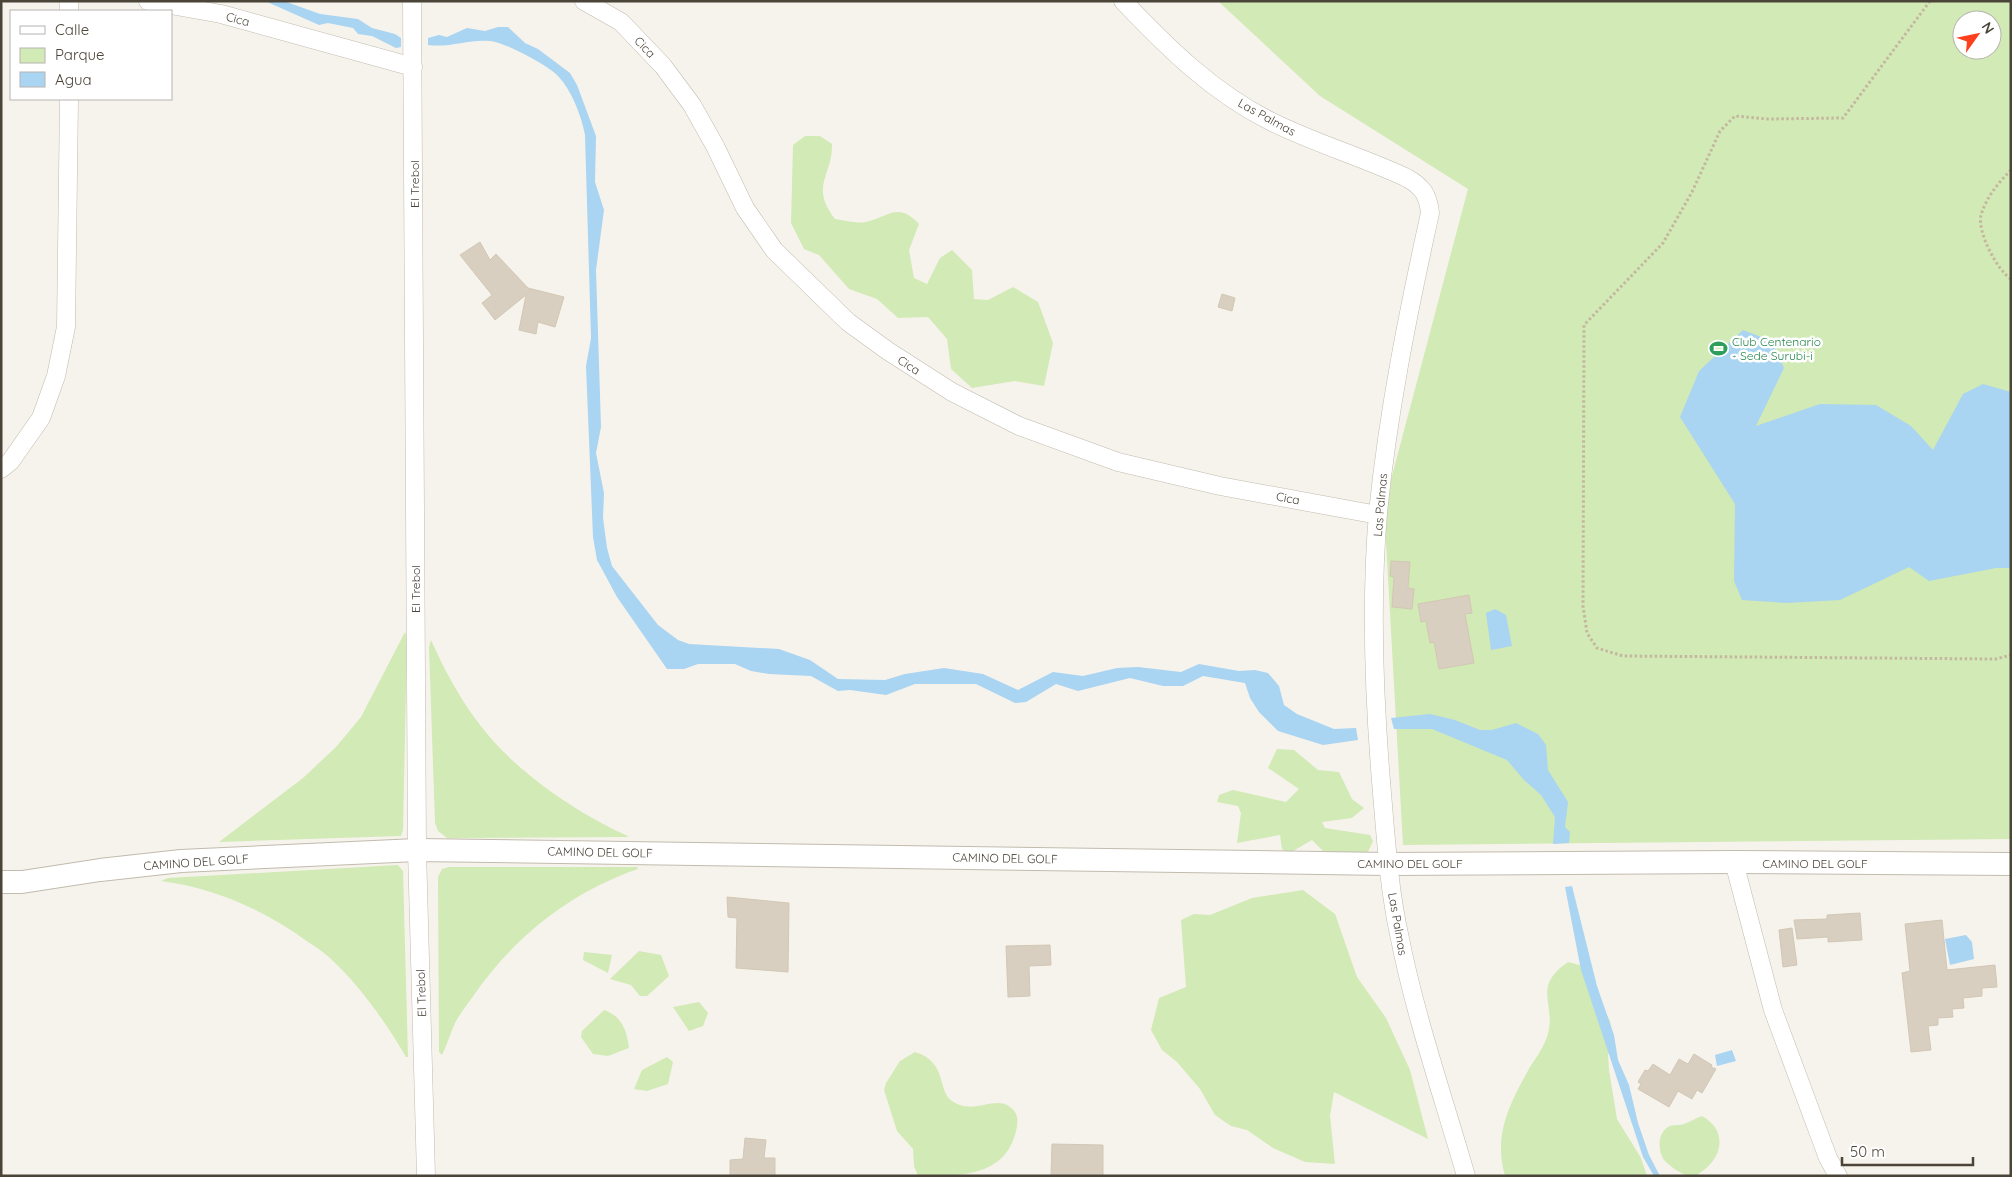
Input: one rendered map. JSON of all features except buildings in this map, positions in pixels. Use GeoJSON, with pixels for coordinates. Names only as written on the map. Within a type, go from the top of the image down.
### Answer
{"type":"FeatureCollection","features":[{"type":"Feature","properties":{"kind":"street","name":"Cica"},"geometry":{"type":"LineString","coordinates":[[148,1],[221,14],[413,68]]}},
{"type":"Feature","properties":{"kind":"street","name":"El Trebol"},"geometry":{"type":"LineString","coordinates":[[412,1],[417,850],[426,1176]]}},
{"type":"Feature","properties":{"kind":"street","name":"Cica"},"geometry":{"type":"LineString","coordinates":[[584,1],[620,22],[663,66],[692,105],[715,146],[745,208],[774,250],[848,322],[904,361],[952,392],[1019,426],[1118,462],[1220,486],[1378,515]]}},
{"type":"Feature","properties":{"kind":"street","name":"Las Palmas"},"geometry":{"type":"LineString","coordinates":[[1123,1],[1171,51],[1215,87],[1268,120],[1321,145],[1407,178],[1420,185],[1428,198],[1430,213],[1405,326],[1388,428],[1378,515],[1373,627],[1375,717],[1388,864],[1398,934],[1414,998],[1466,1176]]}},
{"type":"Feature","properties":{"kind":"street"},"geometry":{"type":"LineString","coordinates":[[1,469],[10,462],[41,418],[56,376],[66,327],[69,100]]}},
{"type":"Feature","properties":{"kind":"street","name":"CAMINO DEL GOLF"},"geometry":{"type":"LineString","coordinates":[[12,882],[181,861],[417,850],[1388,864],[1734,862],[2011,864]]}},
{"type":"Feature","properties":{"kind":"street"},"geometry":{"type":"LineString","coordinates":[[1734,862],[1773,1010],[1828,1158],[1838,1176]]}},
{"type":"Feature","properties":{"kind":"street"},"geometry":{"type":"LineString","coordinates":[[1,892],[12,882]]}},
{"type":"Feature","properties":{"kind":"path"},"geometry":{"type":"LineString","coordinates":[[1930,1],[1843,118],[1768,119],[1735,116],[1720,131],[1692,192],[1663,243],[1584,325],[1583,606],[1587,633],[1597,648],[1623,656],[1996,659],[2011,655]]}},
{"type":"Feature","properties":{"kind":"path"},"geometry":{"type":"LineString","coordinates":[[2011,170],[1997,184],[1981,217],[1987,249],[2003,274],[2011,279]]}},
{"type":"Feature","properties":{"kind":"green space","name":"Club Centenario - Sede Surubi-i"},"geometry":{"type":"Polygon","coordinates":[[[1218,1],[2011,1],[2011,839],[1403,845],[1384,506],[1468,189],[1320,96],[1218,1]]]}},
{"type":"Feature","properties":{"kind":"green space"},"geometry":{"type":"Polygon","coordinates":[[[805,136],[820,136],[832,144],[823,189],[827,208],[835,219],[866,222],[899,212],[912,217],[919,224],[909,250],[914,278],[927,284],[940,258],[952,250],[972,270],[974,299],[988,300],[1013,287],[1038,302],[1053,343],[1044,386],[1015,381],[972,388],[951,369],[947,339],[928,317],[898,318],[877,299],[849,289],[819,255],[804,249],[791,223],[793,145],[805,136]]]}},
{"type":"Feature","properties":{"kind":"green space"},"geometry":{"type":"Polygon","coordinates":[[[405,632],[407,639],[403,830],[401,836],[219,842],[303,778],[336,747],[361,717],[405,632]]]}},
{"type":"Feature","properties":{"kind":"green space"},"geometry":{"type":"Polygon","coordinates":[[[431,640],[440,660],[468,708],[488,735],[505,753],[523,770],[564,801],[627,837],[447,838],[438,831],[435,823],[429,647],[431,640]]]}},
{"type":"Feature","properties":{"kind":"green space"},"geometry":{"type":"Polygon","coordinates":[[[1277,749],[1294,750],[1318,770],[1339,772],[1352,799],[1364,808],[1352,818],[1322,822],[1325,828],[1370,835],[1373,841],[1367,854],[1333,861],[1312,840],[1288,854],[1282,849],[1280,835],[1237,843],[1241,813],[1238,806],[1217,802],[1219,795],[1233,790],[1286,802],[1299,789],[1268,768],[1277,749]]]}},
{"type":"Feature","properties":{"kind":"green space"},"geometry":{"type":"Polygon","coordinates":[[[398,865],[403,871],[408,1057],[406,1057],[363,993],[320,950],[274,920],[238,902],[201,889],[161,881],[168,878],[398,865]]]}},
{"type":"Feature","properties":{"kind":"green space"},"geometry":{"type":"Polygon","coordinates":[[[449,867],[637,867],[638,869],[590,890],[567,903],[526,935],[490,974],[462,1012],[455,1023],[442,1055],[439,1052],[438,877],[442,869],[449,867]]]}},
{"type":"Feature","properties":{"kind":"green space"},"geometry":{"type":"Polygon","coordinates":[[[1303,890],[1335,914],[1357,977],[1386,1018],[1410,1070],[1428,1139],[1334,1092],[1330,1116],[1335,1164],[1305,1162],[1273,1148],[1247,1130],[1231,1126],[1215,1115],[1200,1089],[1177,1062],[1162,1050],[1151,1030],[1159,998],[1186,987],[1181,920],[1194,914],[1210,915],[1252,898],[1303,890]]]}},
{"type":"Feature","properties":{"kind":"green space"},"geometry":{"type":"Polygon","coordinates":[[[639,951],[661,955],[669,976],[647,996],[640,996],[631,985],[610,979],[639,951]]]}},
{"type":"Feature","properties":{"kind":"green space"},"geometry":{"type":"Polygon","coordinates":[[[584,952],[612,955],[608,973],[583,960],[584,952]]]}},
{"type":"Feature","properties":{"kind":"green space"},"geometry":{"type":"Polygon","coordinates":[[[1568,962],[1583,966],[1610,1021],[1613,1041],[1608,1055],[1609,1070],[1617,1119],[1641,1158],[1647,1176],[1505,1176],[1501,1146],[1506,1119],[1516,1093],[1547,1037],[1550,1026],[1547,997],[1550,980],[1568,962]]]}},
{"type":"Feature","properties":{"kind":"green space"},"geometry":{"type":"Polygon","coordinates":[[[699,1002],[708,1013],[703,1026],[689,1031],[673,1007],[699,1002]]]}},
{"type":"Feature","properties":{"kind":"green space"},"geometry":{"type":"Polygon","coordinates":[[[604,1010],[619,1020],[627,1036],[629,1048],[608,1056],[593,1054],[581,1037],[582,1031],[604,1010]]]}},
{"type":"Feature","properties":{"kind":"green space"},"geometry":{"type":"Polygon","coordinates":[[[915,1052],[933,1062],[947,1096],[952,1101],[968,1107],[997,1103],[1004,1104],[1013,1109],[1017,1118],[1016,1131],[1010,1146],[1002,1157],[979,1171],[965,1174],[918,1176],[914,1166],[913,1149],[897,1131],[884,1090],[886,1083],[900,1061],[915,1052]]]}},
{"type":"Feature","properties":{"kind":"green space"},"geometry":{"type":"Polygon","coordinates":[[[667,1057],[673,1062],[668,1084],[647,1091],[634,1089],[642,1070],[667,1057]]]}},
{"type":"Feature","properties":{"kind":"green space"},"geometry":{"type":"Polygon","coordinates":[[[1702,1116],[1710,1121],[1718,1135],[1720,1142],[1716,1157],[1711,1164],[1699,1173],[1691,1176],[1683,1174],[1664,1160],[1660,1147],[1660,1138],[1668,1127],[1684,1124],[1702,1116]]]}},
{"type":"Feature","properties":{"kind":"water"},"geometry":{"type":"Polygon","coordinates":[[[265,1],[284,1],[320,14],[358,19],[372,28],[395,34],[401,38],[401,47],[396,48],[372,36],[358,34],[353,28],[328,23],[319,25],[265,1]]]}},
{"type":"Feature","properties":{"kind":"water"},"geometry":{"type":"Polygon","coordinates":[[[498,27],[508,27],[525,43],[538,49],[570,73],[577,85],[596,136],[595,182],[604,210],[596,270],[601,427],[596,453],[604,493],[603,518],[607,548],[612,566],[658,625],[678,640],[689,644],[779,649],[810,660],[838,679],[885,680],[905,674],[944,668],[983,674],[1018,690],[1053,672],[1083,676],[1117,668],[1138,667],[1181,672],[1199,664],[1239,671],[1255,670],[1268,673],[1279,686],[1284,705],[1297,714],[1334,729],[1356,728],[1358,740],[1323,745],[1278,731],[1259,712],[1250,698],[1245,683],[1203,676],[1183,686],[1163,686],[1130,678],[1078,691],[1056,684],[1026,702],[1015,703],[976,684],[915,684],[886,695],[850,690],[838,691],[811,676],[769,674],[751,671],[735,664],[698,664],[684,669],[667,669],[617,597],[597,560],[593,537],[586,366],[591,338],[585,135],[578,111],[568,89],[553,71],[536,60],[497,42],[475,41],[436,46],[428,45],[428,38],[439,35],[447,37],[467,28],[485,31],[498,27]]]}},
{"type":"Feature","properties":{"kind":"water"},"geometry":{"type":"Polygon","coordinates":[[[1743,330],[1772,341],[1784,368],[1756,426],[1820,404],[1876,405],[1911,426],[1933,450],[1963,394],[1983,384],[2011,392],[2011,568],[1996,568],[1929,581],[1909,567],[1840,600],[1787,603],[1742,600],[1734,581],[1735,504],[1680,417],[1699,371],[1743,330]]]}},
{"type":"Feature","properties":{"kind":"water"},"geometry":{"type":"Polygon","coordinates":[[[1495,609],[1506,615],[1512,646],[1491,650],[1486,613],[1495,609]]]}},
{"type":"Feature","properties":{"kind":"water"},"geometry":{"type":"Polygon","coordinates":[[[1430,714],[1455,720],[1480,730],[1492,730],[1516,723],[1538,734],[1546,745],[1548,770],[1568,802],[1565,827],[1570,832],[1569,843],[1553,844],[1555,817],[1541,795],[1524,780],[1507,760],[1432,729],[1394,729],[1391,718],[1430,714]]]}},
{"type":"Feature","properties":{"kind":"water"},"geometry":{"type":"Polygon","coordinates":[[[1572,886],[1597,986],[1614,1035],[1618,1060],[1629,1085],[1638,1123],[1649,1155],[1660,1176],[1654,1176],[1643,1157],[1581,970],[1565,887],[1572,886]]]}},
{"type":"Feature","properties":{"kind":"water"},"geometry":{"type":"Polygon","coordinates":[[[1966,935],[1972,942],[1974,959],[1950,965],[1945,939],[1966,935]]]}},
{"type":"Feature","properties":{"kind":"water"},"geometry":{"type":"Polygon","coordinates":[[[1732,1050],[1736,1061],[1717,1066],[1715,1055],[1732,1050]]]}},
{"type":"Feature","properties":{"kind":"place","name":"Club Centenario - Sede Surubi-i"},"geometry":{"type":"Point","coordinates":[1718,348]}}]}
